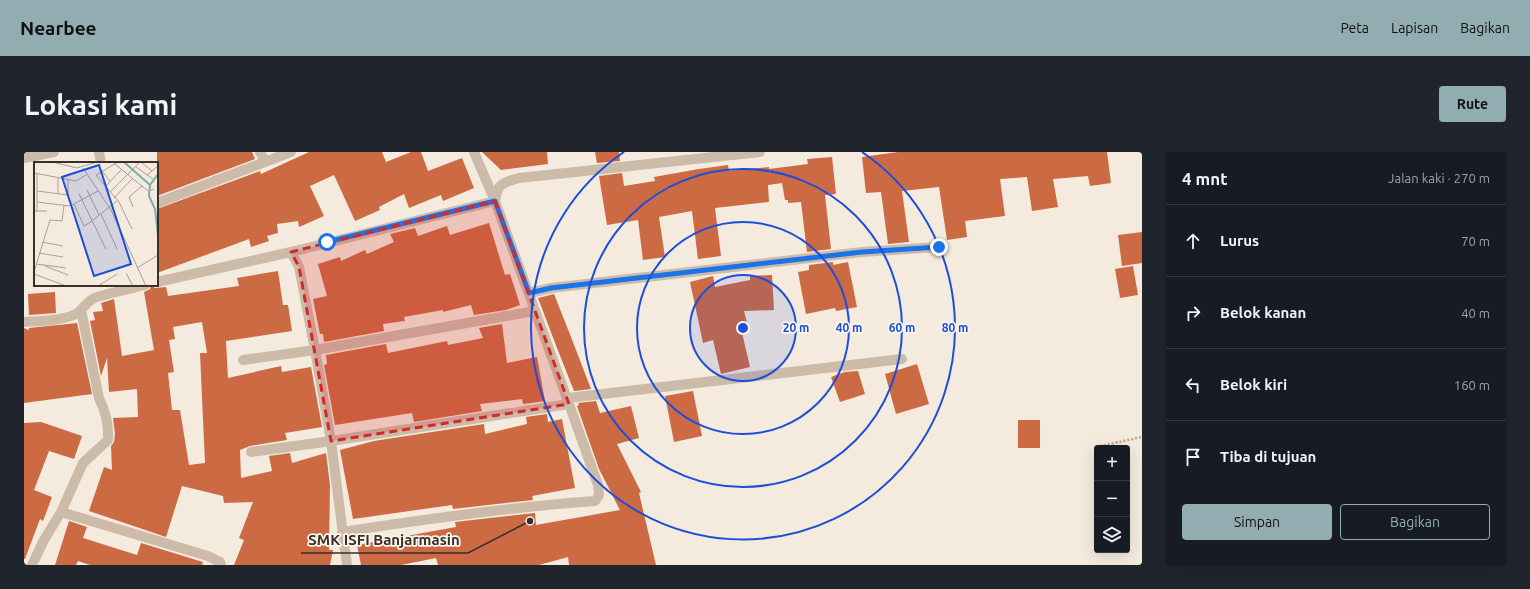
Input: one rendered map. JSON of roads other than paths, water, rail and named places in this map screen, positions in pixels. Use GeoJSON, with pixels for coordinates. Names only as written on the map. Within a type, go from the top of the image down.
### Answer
{"type":"FeatureCollection","features":[{"type":"Feature","properties":{"kind":"street"},"geometry":{"type":"LineString","coordinates":[[24,158],[54,152]]}},
{"type":"Feature","properties":{"kind":"street"},"geometry":{"type":"LineString","coordinates":[[99,152],[101,162]]}},
{"type":"Feature","properties":{"kind":"street"},"geometry":{"type":"LineString","coordinates":[[260,152],[265,161]]}},
{"type":"Feature","properties":{"kind":"street"},"geometry":{"type":"LineString","coordinates":[[158,203],[291,152]]}},
{"type":"Feature","properties":{"kind":"street"},"geometry":{"type":"LineString","coordinates":[[342,532],[539,505],[595,501],[599,495],[598,485],[569,401],[495,201],[474,152]]}},
{"type":"Feature","properties":{"kind":"street"},"geometry":{"type":"LineString","coordinates":[[495,201],[497,190],[500,185],[519,178],[760,152]]}},
{"type":"Feature","properties":{"kind":"street"},"geometry":{"type":"LineString","coordinates":[[158,282],[291,252],[495,201]]}},
{"type":"Feature","properties":{"kind":"street"},"geometry":{"type":"LineString","coordinates":[[529,293],[551,288],[862,252],[939,247]]}},
{"type":"Feature","properties":{"kind":"street"},"geometry":{"type":"LineString","coordinates":[[291,252],[299,267],[315,350],[331,442],[346,565]]}},
{"type":"Feature","properties":{"kind":"street"},"geometry":{"type":"LineString","coordinates":[[24,322],[50,320],[75,314],[81,310],[86,303],[96,297],[141,286]]}},
{"type":"Feature","properties":{"kind":"street"},"geometry":{"type":"LineString","coordinates":[[32,565],[44,540],[61,512],[83,463],[108,440],[106,412],[99,398],[81,310]]}},
{"type":"Feature","properties":{"kind":"street"},"geometry":{"type":"LineString","coordinates":[[243,360],[315,350],[535,311]]}},
{"type":"Feature","properties":{"kind":"street"},"geometry":{"type":"LineString","coordinates":[[251,452],[331,442],[569,401],[902,359]]}},
{"type":"Feature","properties":{"kind":"street"},"geometry":{"type":"LineString","coordinates":[[61,512],[208,556],[220,562],[221,565]]}},
{"type":"Feature","properties":{"kind":"place","name":"SMK ISFI Banjarmasin"},"geometry":{"type":"Point","coordinates":[530,521]}}]}
